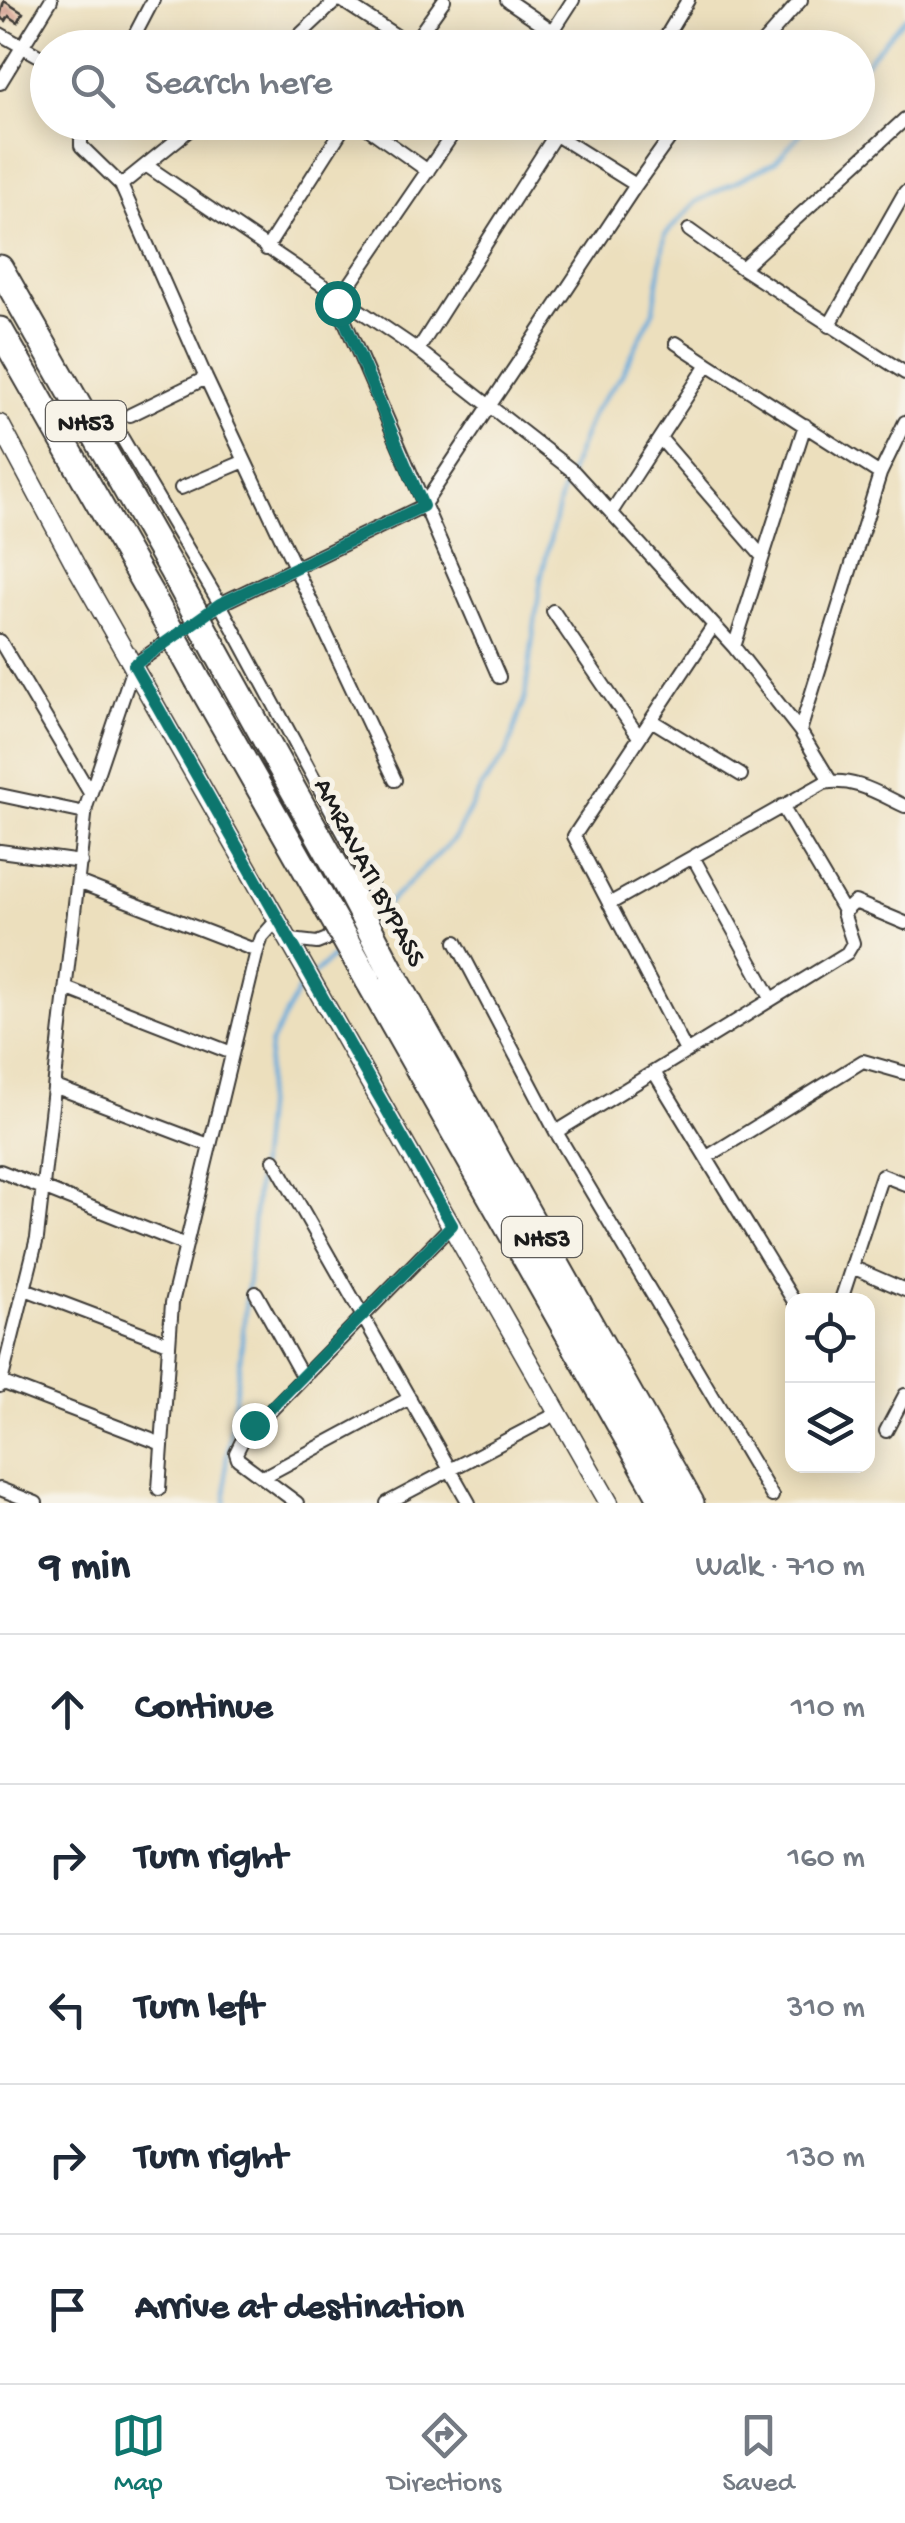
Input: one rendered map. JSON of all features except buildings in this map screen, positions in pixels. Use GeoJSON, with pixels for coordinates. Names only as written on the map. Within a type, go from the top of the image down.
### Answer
{"type":"FeatureCollection","features":[{"type":"Feature","properties":{"kind":"highway","name":"AMRAVATI BYPASS"},"geometry":{"type":"LineString","coordinates":[[0,268],[350,890],[380,976]]}},
{"type":"Feature","properties":{"kind":"highway","name":"AMRAVATI BYPASS"},"geometry":{"type":"LineString","coordinates":[[0,330],[329,911],[380,976],[533,1246],[692,1503]]}},
{"type":"Feature","properties":{"kind":"highway","name":"AMRAVATI BYPASS"},"geometry":{"type":"LineString","coordinates":[[533,1246],[664,1503]]}},
{"type":"Feature","properties":{"kind":"main road"},"geometry":{"type":"LineString","coordinates":[[0,424],[609,1503]]}},
{"type":"Feature","properties":{"kind":"street"},"geometry":{"type":"LineString","coordinates":[[33,30],[51,0]]}},
{"type":"Feature","properties":{"kind":"street"},"geometry":{"type":"LineString","coordinates":[[138,30],[154,0]]}},
{"type":"Feature","properties":{"kind":"street"},"geometry":{"type":"LineString","coordinates":[[306,30],[339,0],[388,30]]}},
{"type":"Feature","properties":{"kind":"street"},"geometry":{"type":"LineString","coordinates":[[424,30],[444,0]]}},
{"type":"Feature","properties":{"kind":"street"},"geometry":{"type":"LineString","coordinates":[[507,0],[552,30]]}},
{"type":"Feature","properties":{"kind":"street"},"geometry":{"type":"LineString","coordinates":[[554,30],[572,0]]}},
{"type":"Feature","properties":{"kind":"street"},"geometry":{"type":"LineString","coordinates":[[669,30],[688,0]]}},
{"type":"Feature","properties":{"kind":"street"},"geometry":{"type":"LineString","coordinates":[[774,30],[801,0]]}},
{"type":"Feature","properties":{"kind":"street"},"geometry":{"type":"LineString","coordinates":[[0,34],[30,51]]}},
{"type":"Feature","properties":{"kind":"street"},"geometry":{"type":"LineString","coordinates":[[0,83],[30,35]]}},
{"type":"Feature","properties":{"kind":"street"},"geometry":{"type":"LineString","coordinates":[[742,268],[905,119]]}},
{"type":"Feature","properties":{"kind":"street"},"geometry":{"type":"LineString","coordinates":[[82,140],[81,146],[121,184],[206,378],[396,780]]}},
{"type":"Feature","properties":{"kind":"street"},"geometry":{"type":"LineString","coordinates":[[121,184],[177,140]]}},
{"type":"Feature","properties":{"kind":"street"},"geometry":{"type":"LineString","coordinates":[[266,249],[336,140]]}},
{"type":"Feature","properties":{"kind":"street"},"geometry":{"type":"LineString","coordinates":[[384,140],[428,171]]}},
{"type":"Feature","properties":{"kind":"street"},"geometry":{"type":"LineString","coordinates":[[448,140],[339,296],[338,310],[499,677]]}},
{"type":"Feature","properties":{"kind":"street"},"geometry":{"type":"LineString","coordinates":[[418,350],[552,140]]}},
{"type":"Feature","properties":{"kind":"street"},"geometry":{"type":"LineString","coordinates":[[563,140],[636,185]]}},
{"type":"Feature","properties":{"kind":"street"},"geometry":{"type":"LineString","coordinates":[[162,1444],[0,1384],[37,1238],[85,813],[134,665],[220,604],[423,506],[669,140]]}},
{"type":"Feature","properties":{"kind":"street"},"geometry":{"type":"LineString","coordinates":[[146,166],[418,350],[574,472],[734,647],[800,732],[832,782]]}},
{"type":"Feature","properties":{"kind":"street"},"geometry":{"type":"LineString","coordinates":[[829,326],[905,192]]}},
{"type":"Feature","properties":{"kind":"street"},"geometry":{"type":"LineString","coordinates":[[689,230],[905,373]]}},
{"type":"Feature","properties":{"kind":"street"},"geometry":{"type":"LineString","coordinates":[[676,343],[880,474]]}},
{"type":"Feature","properties":{"kind":"street"},"geometry":{"type":"LineString","coordinates":[[612,510],[708,364]]}},
{"type":"Feature","properties":{"kind":"street"},"geometry":{"type":"LineString","coordinates":[[130,416],[206,378]]}},
{"type":"Feature","properties":{"kind":"street"},"geometry":{"type":"LineString","coordinates":[[105,409],[220,604],[371,884],[371,891],[327,939],[317,943],[290,940]]}},
{"type":"Feature","properties":{"kind":"street"},"geometry":{"type":"LineString","coordinates":[[800,732],[880,474],[905,422]]}},
{"type":"Feature","properties":{"kind":"street"},"geometry":{"type":"LineString","coordinates":[[734,647],[805,424]]}},
{"type":"Feature","properties":{"kind":"street"},"geometry":{"type":"LineString","coordinates":[[660,438],[761,555]]}},
{"type":"Feature","properties":{"kind":"street"},"geometry":{"type":"LineString","coordinates":[[181,488],[245,461]]}},
{"type":"Feature","properties":{"kind":"street"},"geometry":{"type":"LineString","coordinates":[[552,611],[639,737]]}},
{"type":"Feature","properties":{"kind":"street"},"geometry":{"type":"LineString","coordinates":[[686,1051],[574,836],[714,625]]}},
{"type":"Feature","properties":{"kind":"street"},"geometry":{"type":"LineString","coordinates":[[0,641],[90,793]]}},
{"type":"Feature","properties":{"kind":"street"},"geometry":{"type":"LineString","coordinates":[[650,720],[741,774]]}},
{"type":"Feature","properties":{"kind":"street"},"geometry":{"type":"LineString","coordinates":[[609,904],[832,782],[862,786],[905,806]]}},
{"type":"Feature","properties":{"kind":"street"},"geometry":{"type":"LineString","coordinates":[[0,796],[85,813]]}},
{"type":"Feature","properties":{"kind":"street"},"geometry":{"type":"LineString","coordinates":[[556,1132],[851,950],[853,943],[844,911],[782,806]]}},
{"type":"Feature","properties":{"kind":"street"},"geometry":{"type":"LineString","coordinates":[[0,851],[80,862]]}},
{"type":"Feature","properties":{"kind":"street"},"geometry":{"type":"LineString","coordinates":[[693,856],[771,998]]}},
{"type":"Feature","properties":{"kind":"street"},"geometry":{"type":"LineString","coordinates":[[78,882],[257,951]]}},
{"type":"Feature","properties":{"kind":"street"},"geometry":{"type":"LineString","coordinates":[[844,911],[858,902],[905,923]]}},
{"type":"Feature","properties":{"kind":"street"},"geometry":{"type":"LineString","coordinates":[[159,1489],[172,1303],[257,951],[262,937],[278,919]]}},
{"type":"Feature","properties":{"kind":"street"},"geometry":{"type":"LineString","coordinates":[[456,942],[556,1132],[772,1496]]}},
{"type":"Feature","properties":{"kind":"street"},"geometry":{"type":"LineString","coordinates":[[68,989],[232,1053]]}},
{"type":"Feature","properties":{"kind":"street"},"geometry":{"type":"LineString","coordinates":[[707,1157],[863,1061],[905,1073]]}},
{"type":"Feature","properties":{"kind":"street"},"geometry":{"type":"LineString","coordinates":[[654,1072],[789,1293]]}},
{"type":"Feature","properties":{"kind":"street"},"geometry":{"type":"LineString","coordinates":[[56,1087],[210,1145]]}},
{"type":"Feature","properties":{"kind":"street"},"geometry":{"type":"LineString","coordinates":[[274,1160],[469,1503]]}},
{"type":"Feature","properties":{"kind":"street"},"geometry":{"type":"LineString","coordinates":[[0,1170],[186,1245]]}},
{"type":"Feature","properties":{"kind":"street"},"geometry":{"type":"LineString","coordinates":[[843,1293],[882,1175],[905,1184]]}},
{"type":"Feature","properties":{"kind":"street"},"geometry":{"type":"LineString","coordinates":[[297,1503],[238,1459],[236,1453],[248,1433],[302,1376],[452,1225]]}},
{"type":"Feature","properties":{"kind":"street"},"geometry":{"type":"LineString","coordinates":[[852,1267],[905,1290]]}},
{"type":"Feature","properties":{"kind":"street"},"geometry":{"type":"LineString","coordinates":[[25,1289],[168,1343]]}},
{"type":"Feature","properties":{"kind":"street"},"geometry":{"type":"LineString","coordinates":[[256,1293],[302,1376]]}},
{"type":"Feature","properties":{"kind":"street"},"geometry":{"type":"LineString","coordinates":[[886,1431],[905,1395]]}},
{"type":"Feature","properties":{"kind":"street"},"geometry":{"type":"LineString","coordinates":[[262,1476],[410,1398]]}},
{"type":"Feature","properties":{"kind":"street"},"geometry":{"type":"LineString","coordinates":[[388,1503],[558,1413]]}},
{"type":"Feature","properties":{"kind":"street"},"geometry":{"type":"LineString","coordinates":[[0,1490],[36,1503]]}},
{"type":"Feature","properties":{"kind":"waterway"},"geometry":{"type":"LineString","coordinates":[[875,51],[905,17]]}},
{"type":"Feature","properties":{"kind":"waterway"},"geometry":{"type":"LineString","coordinates":[[376,915],[454,839],[481,788],[507,753],[525,697],[541,578],[560,498],[593,412],[621,376],[654,310],[665,235],[696,202],[775,162],[795,140]]}},
{"type":"Feature","properties":{"kind":"waterway"},"geometry":{"type":"LineString","coordinates":[[314,974],[340,950]]}},
{"type":"Feature","properties":{"kind":"waterway"},"geometry":{"type":"LineString","coordinates":[[226,1503],[226,1463],[241,1353],[270,1045],[307,980]]}},
{"type":"Feature","properties":{"kind":"route"},"geometry":{"type":"LineString","coordinates":[[254,1425],[452,1225],[134,665],[220,604],[423,506],[337,303]]}}]}
